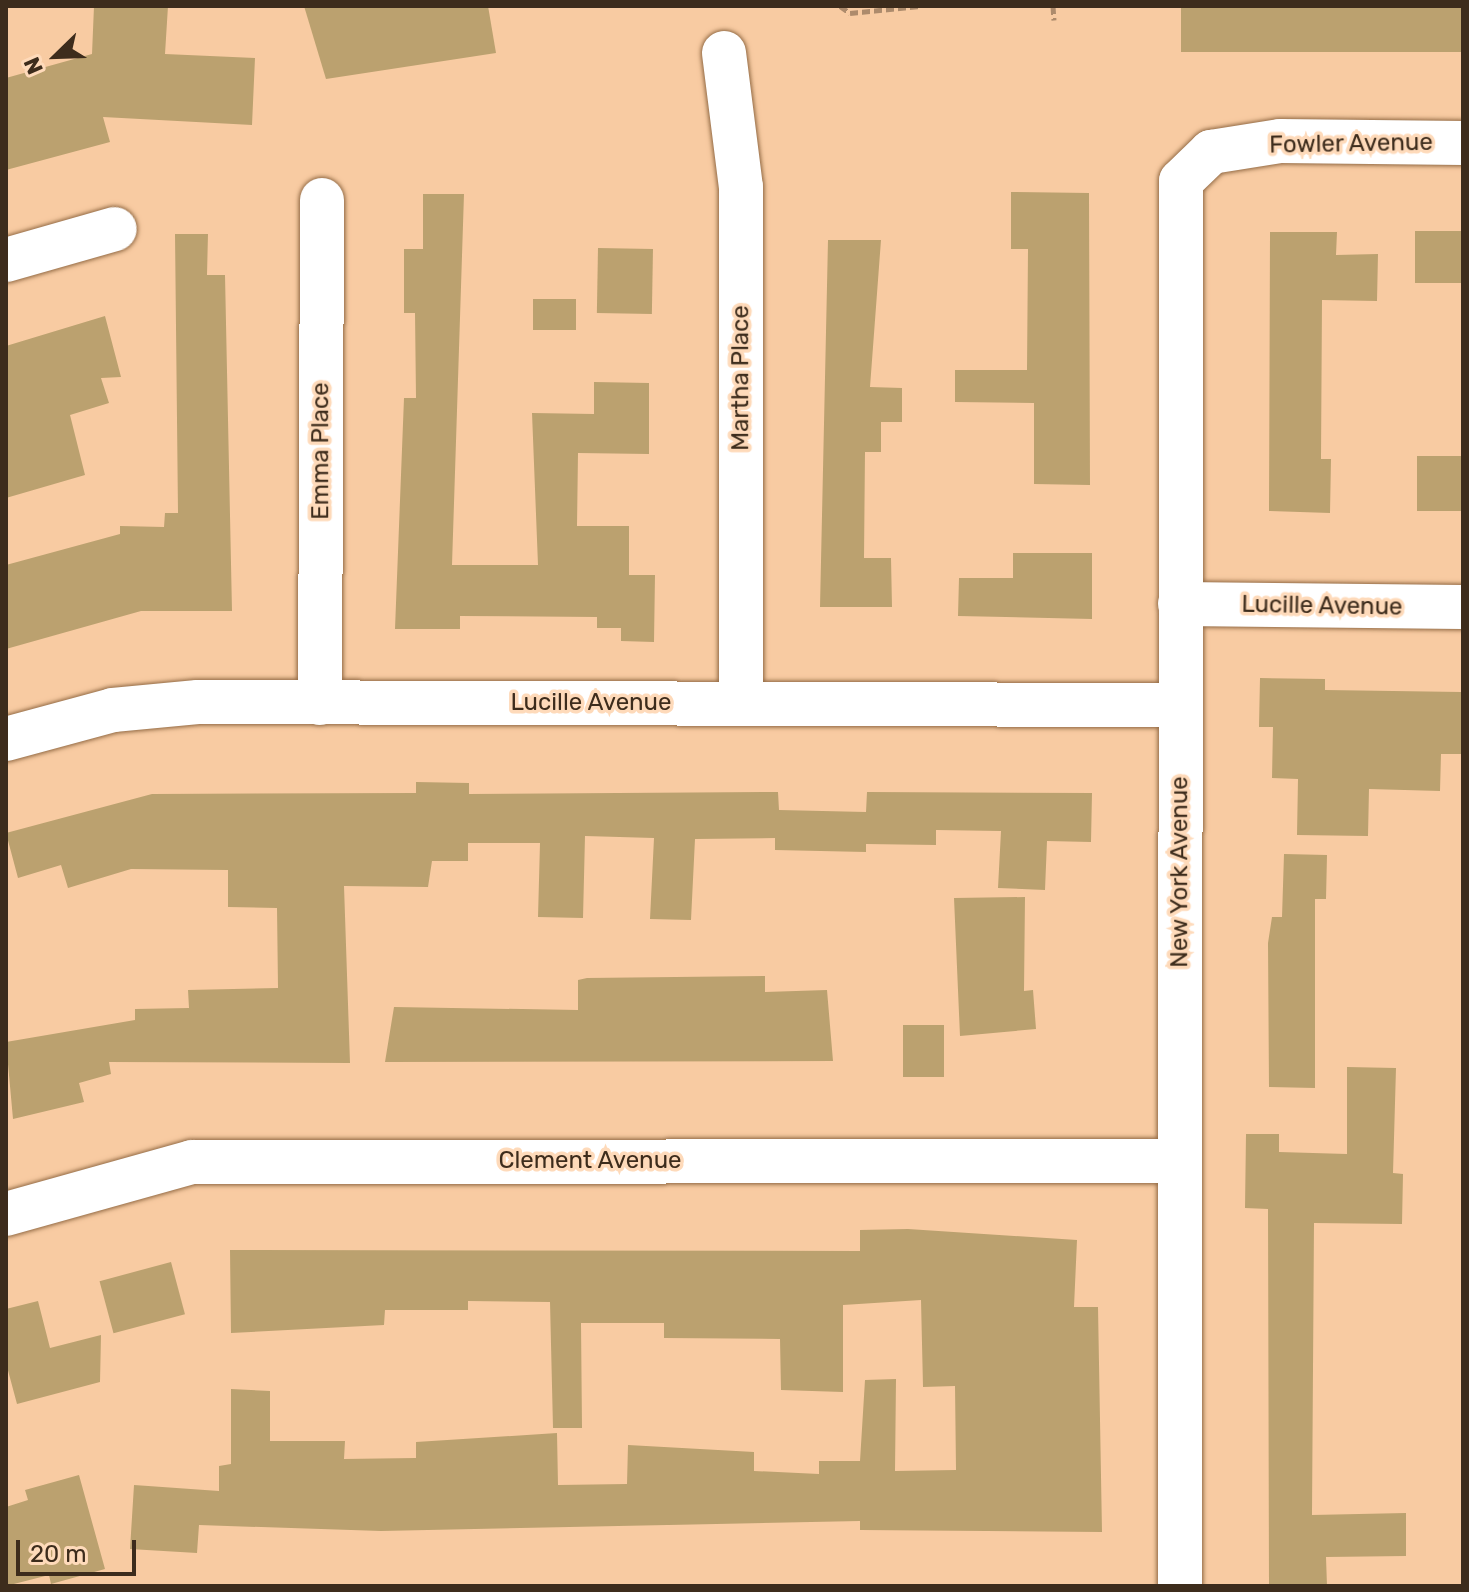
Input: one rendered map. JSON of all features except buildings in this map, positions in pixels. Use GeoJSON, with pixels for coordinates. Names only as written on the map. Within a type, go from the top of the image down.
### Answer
{"type":"FeatureCollection","features":[{"type":"Feature","properties":{"kind":"street","name":"Martha Place"},"geometry":{"type":"LineString","coordinates":[[724,53],[741,187],[741,703]]}},
{"type":"Feature","properties":{"kind":"street","name":"Fowler Avenue"},"geometry":{"type":"LineString","coordinates":[[1194,163],[1211,152],[1280,141],[1463,143]]}},
{"type":"Feature","properties":{"kind":"street","name":"New York Avenue"},"geometry":{"type":"LineString","coordinates":[[1180,1586],[1181,181],[1194,163]]}},
{"type":"Feature","properties":{"kind":"street","name":"Emma Place"},"geometry":{"type":"LineString","coordinates":[[320,703],[322,200]]}},
{"type":"Feature","properties":{"kind":"street"},"geometry":{"type":"LineString","coordinates":[[6,260],[115,229]]}},
{"type":"Feature","properties":{"kind":"street","name":"Lucille Avenue"},"geometry":{"type":"LineString","coordinates":[[1180,604],[1463,607]]}},
{"type":"Feature","properties":{"kind":"street","name":"Lucille Avenue"},"geometry":{"type":"LineString","coordinates":[[6,739],[113,710],[320,703],[1180,705]]}},
{"type":"Feature","properties":{"kind":"street","name":"Clement Avenue"},"geometry":{"type":"LineString","coordinates":[[6,1214],[192,1162],[1180,1161]]}},
{"type":"Feature","properties":{"kind":"path"},"geometry":{"type":"LineString","coordinates":[[840,6],[850,13],[920,6]]}},
{"type":"Feature","properties":{"kind":"path"},"geometry":{"type":"LineString","coordinates":[[1053,6],[1054,20]]}}]}
